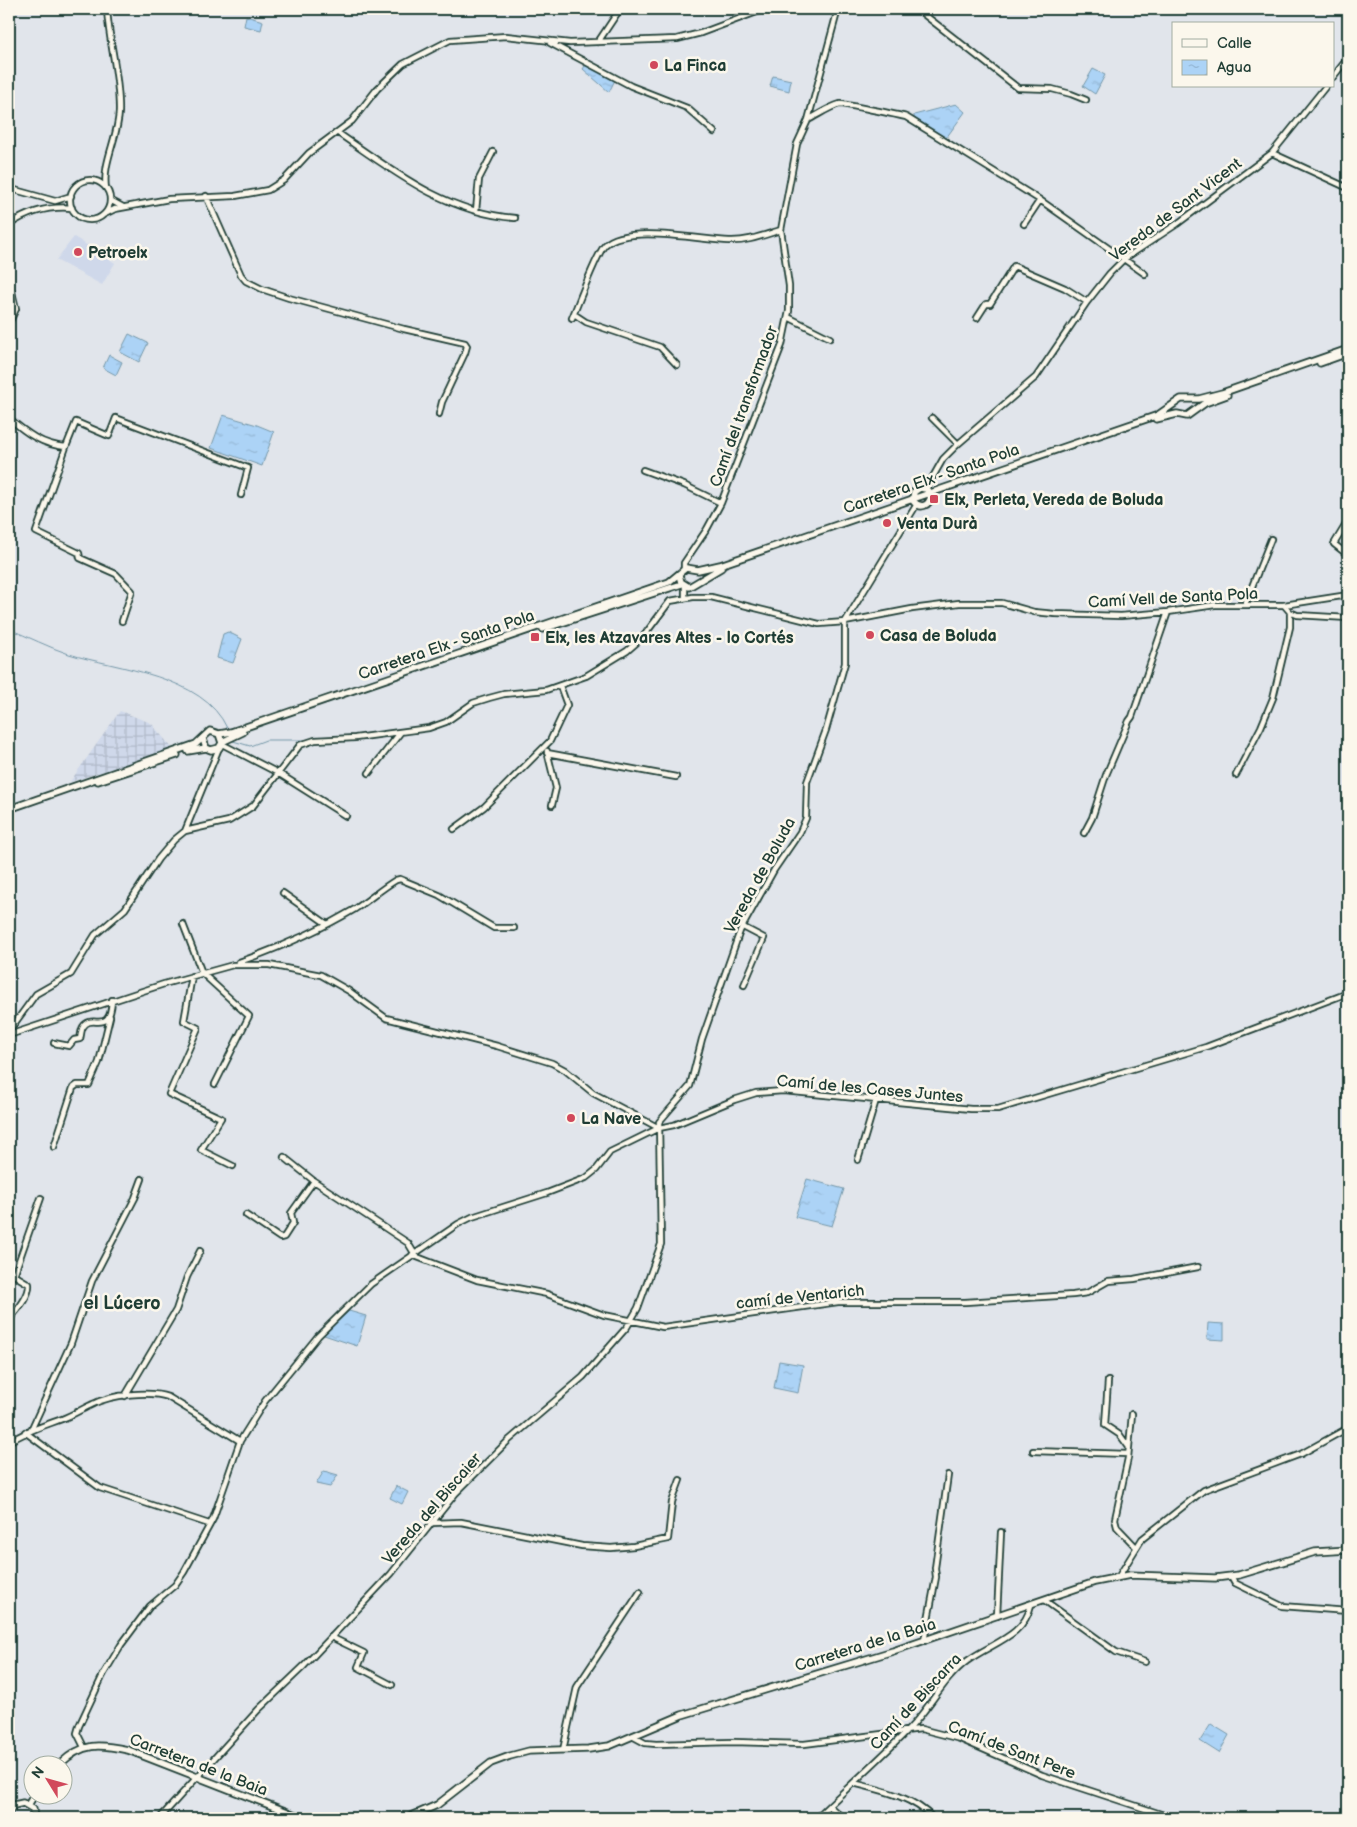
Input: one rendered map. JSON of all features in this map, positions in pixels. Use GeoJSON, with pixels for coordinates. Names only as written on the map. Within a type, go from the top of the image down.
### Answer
{"type":"FeatureCollection","features":[{"type":"Feature","properties":{"kind":"main road"},"geometry":{"type":"LineString","coordinates":[[1348,349],[1222,393],[1190,400],[1181,399],[1175,404],[1177,414],[1187,416],[1205,403],[1348,353]]}},
{"type":"Feature","properties":{"kind":"main road"},"geometry":{"type":"LineString","coordinates":[[1190,400],[1193,404],[1192,411]]}},
{"type":"Feature","properties":{"kind":"main road","name":"Carretera Elx - Santa Pola"},"geometry":{"type":"LineString","coordinates":[[695,583],[724,567],[914,501],[929,492],[1158,415],[1175,404]]}},
{"type":"Feature","properties":{"kind":"main road","name":"Carretera Elx - Santa Pola"},"geometry":{"type":"LineString","coordinates":[[929,492],[1177,414]]}},
{"type":"Feature","properties":{"kind":"main road"},"geometry":{"type":"LineString","coordinates":[[914,501],[916,490],[929,492]]}},
{"type":"Feature","properties":{"kind":"main road","name":"Carretera Elx - Santa Pola"},"geometry":{"type":"LineString","coordinates":[[694,570],[720,565],[914,501]]}},
{"type":"Feature","properties":{"kind":"main road"},"geometry":{"type":"LineString","coordinates":[[684,569],[694,570],[697,574],[695,583],[684,585],[679,575],[684,569]]}},
{"type":"Feature","properties":{"kind":"main road","name":"Carretera Elx - Santa Pola"},"geometry":{"type":"LineString","coordinates":[[219,734],[231,732],[669,582],[679,575]]}},
{"type":"Feature","properties":{"kind":"main road","name":"Carretera Elx - Santa Pola"},"geometry":{"type":"LineString","coordinates":[[221,745],[230,736],[658,590],[684,585]]}},
{"type":"Feature","properties":{"kind":"main road"},"geometry":{"type":"LineString","coordinates":[[210,731],[219,734],[221,745],[210,750],[206,748],[195,749],[9,810],[196,744],[210,731]]}},
{"type":"Feature","properties":{"kind":"main road"},"geometry":{"type":"LineString","coordinates":[[203,738],[206,748]]}},
{"type":"Feature","properties":{"kind":"main road","name":"Carretera de la Baia"},"geometry":{"type":"LineString","coordinates":[[407,1818],[437,1805],[492,1763],[529,1751],[609,1746],[682,1715],[924,1641],[1119,1576],[1215,1578],[1231,1576],[1314,1552],[1348,1550]]}},
{"type":"Feature","properties":{"kind":"main road","name":"Carretera de la Baia"},"geometry":{"type":"LineString","coordinates":[[84,1747],[103,1745],[128,1750],[303,1818]]}},
{"type":"Feature","properties":{"kind":"main road"},"geometry":{"type":"LineString","coordinates":[[72,1756],[84,1747]]}},
{"type":"Feature","properties":{"kind":"main road"},"geometry":{"type":"LineString","coordinates":[[9,1812],[17,1804],[28,1805],[33,1809],[34,1818]]}},
{"type":"Feature","properties":{"kind":"street"},"geometry":{"type":"LineString","coordinates":[[105,214],[110,200],[104,177],[116,130],[119,93],[107,9]]}},
{"type":"Feature","properties":{"kind":"street"},"geometry":{"type":"LineString","coordinates":[[598,42],[620,9]]}},
{"type":"Feature","properties":{"kind":"street"},"geometry":{"type":"LineString","coordinates":[[106,188],[95,181],[83,182],[77,185],[71,196],[72,208],[83,219],[98,219],[105,214],[125,207],[170,199],[235,196],[268,190],[284,180],[310,153],[352,121],[398,68],[413,57],[455,39],[496,36],[570,43],[677,39],[701,33],[765,9]]}},
{"type":"Feature","properties":{"kind":"street","name":"Camí del transformador"},"geometry":{"type":"LineString","coordinates":[[684,569],[684,563],[707,529],[721,503],[782,345],[788,317],[789,286],[781,230],[797,144],[808,120],[838,9]]}},
{"type":"Feature","properties":{"kind":"street"},"geometry":{"type":"LineString","coordinates":[[917,9],[1018,88],[1052,89],[1086,100]]}},
{"type":"Feature","properties":{"kind":"street"},"geometry":{"type":"LineString","coordinates":[[547,41],[631,86],[687,108],[714,132]]}},
{"type":"Feature","properties":{"kind":"street"},"geometry":{"type":"LineString","coordinates":[[1334,76],[1348,58]]}},
{"type":"Feature","properties":{"kind":"street","name":"Vereda de Sant Vicent"},"geometry":{"type":"LineString","coordinates":[[929,492],[943,459],[1036,377],[1087,302],[1124,259],[1177,224],[1272,152],[1324,88]]}},
{"type":"Feature","properties":{"kind":"street"},"geometry":{"type":"LineString","coordinates":[[808,120],[844,104],[870,111],[892,113],[906,117],[1040,200],[1145,274]]}},
{"type":"Feature","properties":{"kind":"street"},"geometry":{"type":"LineString","coordinates":[[338,133],[413,185],[435,196],[486,216],[515,218]]}},
{"type":"Feature","properties":{"kind":"street"},"geometry":{"type":"LineString","coordinates":[[476,211],[479,179],[493,152]]}},
{"type":"Feature","properties":{"kind":"street"},"geometry":{"type":"LineString","coordinates":[[1272,152],[1348,188]]}},
{"type":"Feature","properties":{"kind":"street"},"geometry":{"type":"LineString","coordinates":[[95,181],[108,165]]}},
{"type":"Feature","properties":{"kind":"street"},"geometry":{"type":"LineString","coordinates":[[9,191],[15,190],[54,201],[71,196]]}},
{"type":"Feature","properties":{"kind":"street"},"geometry":{"type":"LineString","coordinates":[[206,196],[241,275],[246,281],[262,289],[289,298],[404,329],[465,343],[468,346],[466,354],[442,402],[439,414]]}},
{"type":"Feature","properties":{"kind":"street"},"geometry":{"type":"LineString","coordinates":[[110,200],[125,207]]}},
{"type":"Feature","properties":{"kind":"street"},"geometry":{"type":"LineString","coordinates":[[1024,224],[1040,200]]}},
{"type":"Feature","properties":{"kind":"street"},"geometry":{"type":"LineString","coordinates":[[9,225],[34,212],[56,207],[72,208]]}},
{"type":"Feature","properties":{"kind":"street"},"geometry":{"type":"LineString","coordinates":[[677,366],[660,346],[573,316],[605,245],[618,238],[662,233],[730,241],[753,239],[781,230]]}},
{"type":"Feature","properties":{"kind":"street"},"geometry":{"type":"LineString","coordinates":[[977,318],[986,304],[990,304],[1014,266],[1065,288],[1087,302]]}},
{"type":"Feature","properties":{"kind":"street"},"geometry":{"type":"LineString","coordinates":[[9,323],[16,309],[12,292]]}},
{"type":"Feature","properties":{"kind":"street"},"geometry":{"type":"LineString","coordinates":[[788,317],[830,338]]}},
{"type":"Feature","properties":{"kind":"street"},"geometry":{"type":"LineString","coordinates":[[9,418],[29,435],[49,444],[66,447]]}},
{"type":"Feature","properties":{"kind":"street"},"geometry":{"type":"LineString","coordinates":[[122,621],[132,590],[116,574],[80,558],[79,552],[36,532],[76,422],[109,436],[116,418],[248,468],[242,495]]}},
{"type":"Feature","properties":{"kind":"street"},"geometry":{"type":"LineString","coordinates":[[932,418],[958,444]]}},
{"type":"Feature","properties":{"kind":"street"},"geometry":{"type":"LineString","coordinates":[[643,470],[684,485],[721,503]]}},
{"type":"Feature","properties":{"kind":"street"},"geometry":{"type":"LineString","coordinates":[[845,622],[914,501]]}},
{"type":"Feature","properties":{"kind":"street"},"geometry":{"type":"LineString","coordinates":[[1348,521],[1334,544],[1348,555]]}},
{"type":"Feature","properties":{"kind":"street"},"geometry":{"type":"LineString","coordinates":[[1245,604],[1271,539]]}},
{"type":"Feature","properties":{"kind":"street"},"geometry":{"type":"LineString","coordinates":[[691,597],[695,583]]}},
{"type":"Feature","properties":{"kind":"street"},"geometry":{"type":"LineString","coordinates":[[684,585],[685,598]]}},
{"type":"Feature","properties":{"kind":"street","name":"Camí Vell de Santa Pola"},"geometry":{"type":"LineString","coordinates":[[9,1033],[36,994],[71,974],[95,935],[124,909],[166,848],[185,831],[229,821],[253,806],[300,745],[307,742],[400,733],[429,728],[446,722],[473,704],[489,698],[504,694],[546,690],[560,686],[606,666],[627,651],[643,637],[670,600],[711,597],[819,624],[845,622],[912,609],[959,603],[1002,603],[1034,612],[1088,616],[1168,612],[1215,605],[1284,605],[1348,595]]}},
{"type":"Feature","properties":{"kind":"street"},"geometry":{"type":"LineString","coordinates":[[1284,605],[1290,612],[1304,615],[1348,618]]}},
{"type":"Feature","properties":{"kind":"street"},"geometry":{"type":"LineString","coordinates":[[1084,833],[1092,818],[1128,721],[1132,717],[1168,612]]}},
{"type":"Feature","properties":{"kind":"street"},"geometry":{"type":"LineString","coordinates":[[1236,775],[1261,727],[1273,698],[1290,627],[1290,612]]}},
{"type":"Feature","properties":{"kind":"street","name":"Vereda de Boluda"},"geometry":{"type":"LineString","coordinates":[[659,1128],[659,1122],[690,1086],[702,1039],[743,926],[774,870],[800,832],[806,818],[808,782],[826,730],[845,663],[845,622]]}},
{"type":"Feature","properties":{"kind":"street"},"geometry":{"type":"LineString","coordinates":[[454,829],[484,807],[550,741],[567,705],[560,686]]}},
{"type":"Feature","properties":{"kind":"street"},"geometry":{"type":"LineString","coordinates":[[369,773],[400,733]]}},
{"type":"Feature","properties":{"kind":"street"},"geometry":{"type":"LineString","coordinates":[[185,831],[221,745],[278,773],[346,816]]}},
{"type":"Feature","properties":{"kind":"street"},"geometry":{"type":"LineString","coordinates":[[545,745],[556,788],[552,805]]}},
{"type":"Feature","properties":{"kind":"street"},"geometry":{"type":"LineString","coordinates":[[547,753],[676,777]]}},
{"type":"Feature","properties":{"kind":"street"},"geometry":{"type":"LineString","coordinates":[[9,1033],[233,964],[272,950],[327,924],[369,900],[396,880],[439,895],[494,928],[514,928]]}},
{"type":"Feature","properties":{"kind":"street"},"geometry":{"type":"LineString","coordinates":[[283,893],[327,924]]}},
{"type":"Feature","properties":{"kind":"street"},"geometry":{"type":"LineString","coordinates":[[183,924],[202,973],[249,1016],[215,1084]]}},
{"type":"Feature","properties":{"kind":"street"},"geometry":{"type":"LineString","coordinates":[[743,926],[764,938],[744,985]]}},
{"type":"Feature","properties":{"kind":"street"},"geometry":{"type":"LineString","coordinates":[[233,964],[269,965],[321,975],[349,990],[386,1018],[552,1063],[565,1070],[604,1100],[659,1128]]}},
{"type":"Feature","properties":{"kind":"street"},"geometry":{"type":"LineString","coordinates":[[192,976],[184,1021],[198,1028],[169,1094],[221,1118],[201,1150],[233,1166]]}},
{"type":"Feature","properties":{"kind":"street","name":"Camí de les Cases Juntes"},"geometry":{"type":"LineString","coordinates":[[84,1747],[77,1732],[110,1663],[150,1606],[175,1585],[220,1502],[240,1441],[265,1401],[318,1336],[371,1284],[472,1216],[547,1193],[586,1178],[596,1170],[610,1152],[659,1128],[756,1093],[783,1090],[971,1109],[998,1108],[1206,1047],[1348,993]]}},
{"type":"Feature","properties":{"kind":"street"},"geometry":{"type":"LineString","coordinates":[[54,1147],[73,1088],[77,1085],[89,1085],[94,1075],[110,1017],[112,1000]]}},
{"type":"Feature","properties":{"kind":"street"},"geometry":{"type":"LineString","coordinates":[[54,1043],[69,1046],[74,1040],[80,1039],[83,1027],[87,1024],[106,1021],[110,1017]]}},
{"type":"Feature","properties":{"kind":"street"},"geometry":{"type":"LineString","coordinates":[[858,1160],[876,1100]]}},
{"type":"Feature","properties":{"kind":"street","name":"Vereda del Biscaier"},"geometry":{"type":"LineString","coordinates":[[160,1818],[258,1710],[391,1574],[455,1494],[490,1457],[583,1377],[631,1321],[650,1279],[661,1244],[659,1128]]}},
{"type":"Feature","properties":{"kind":"street"},"geometry":{"type":"LineString","coordinates":[[284,1157],[314,1181],[408,1243],[413,1254]]}},
{"type":"Feature","properties":{"kind":"street"},"geometry":{"type":"LineString","coordinates":[[30,1430],[71,1343],[92,1281],[142,1179]]}},
{"type":"Feature","properties":{"kind":"street"},"geometry":{"type":"LineString","coordinates":[[246,1215],[280,1238],[284,1237],[293,1224],[291,1214],[314,1181]]}},
{"type":"Feature","properties":{"kind":"street"},"geometry":{"type":"LineString","coordinates":[[9,1316],[12,1316],[18,1309],[29,1288],[29,1284],[14,1275],[41,1198]]}},
{"type":"Feature","properties":{"kind":"street"},"geometry":{"type":"LineString","coordinates":[[125,1396],[176,1310],[187,1277],[200,1251]]}},
{"type":"Feature","properties":{"kind":"street","name":"camí de Ventarich"},"geometry":{"type":"LineString","coordinates":[[413,1254],[477,1280],[547,1294],[604,1315],[663,1327],[838,1302],[965,1302],[1087,1293],[1108,1281],[1134,1279],[1198,1267]]}},
{"type":"Feature","properties":{"kind":"street"},"geometry":{"type":"LineString","coordinates":[[1108,1381],[1105,1425],[1120,1435],[1128,1446]]}},
{"type":"Feature","properties":{"kind":"street"},"geometry":{"type":"LineString","coordinates":[[9,1442],[25,1432],[64,1419],[94,1403],[125,1396],[158,1394],[168,1397],[240,1441]]}},
{"type":"Feature","properties":{"kind":"street"},"geometry":{"type":"LineString","coordinates":[[1132,1414],[1128,1454],[1116,1519],[1117,1527],[1136,1547]]}},
{"type":"Feature","properties":{"kind":"street"},"geometry":{"type":"LineString","coordinates":[[1119,1576],[1136,1547],[1159,1524],[1204,1490],[1301,1454],[1348,1428]]}},
{"type":"Feature","properties":{"kind":"street"},"geometry":{"type":"LineString","coordinates":[[25,1432],[100,1488],[209,1524]]}},
{"type":"Feature","properties":{"kind":"street"},"geometry":{"type":"LineString","coordinates":[[1033,1451],[1128,1454]]}},
{"type":"Feature","properties":{"kind":"street"},"geometry":{"type":"LineString","coordinates":[[924,1641],[936,1577],[935,1568],[948,1475]]}},
{"type":"Feature","properties":{"kind":"street"},"geometry":{"type":"LineString","coordinates":[[432,1523],[462,1522],[582,1546],[634,1546],[668,1539],[672,1502],[680,1480]]}},
{"type":"Feature","properties":{"kind":"street"},"geometry":{"type":"LineString","coordinates":[[997,1616],[1001,1532]]}},
{"type":"Feature","properties":{"kind":"street"},"geometry":{"type":"LineString","coordinates":[[1231,1576],[1235,1582],[1282,1606],[1348,1611]]}},
{"type":"Feature","properties":{"kind":"street"},"geometry":{"type":"LineString","coordinates":[[564,1750],[577,1687],[640,1592]]}},
{"type":"Feature","properties":{"kind":"street"},"geometry":{"type":"LineString","coordinates":[[1044,1600],[1120,1654],[1145,1662]]}},
{"type":"Feature","properties":{"kind":"street","name":"Camí de Biscarra"},"geometry":{"type":"LineString","coordinates":[[816,1818],[910,1729],[953,1674],[967,1661],[1023,1626],[1029,1616],[1031,1605]]}},
{"type":"Feature","properties":{"kind":"street"},"geometry":{"type":"LineString","coordinates":[[331,1637],[364,1653],[358,1667],[392,1685]]}},
{"type":"Feature","properties":{"kind":"street","name":"Camí de Sant Pere"},"geometry":{"type":"LineString","coordinates":[[632,1736],[644,1743],[656,1744],[733,1742],[804,1744],[920,1729],[960,1739],[1042,1775],[1173,1818]]}},
{"type":"Feature","properties":{"kind":"street"},"geometry":{"type":"LineString","coordinates":[[853,1783],[885,1790],[919,1807],[933,1818]]}},
{"type":"Feature","properties":{"kind":"street"},"geometry":{"type":"LineString","coordinates":[[829,1806],[843,1818]]}},
{"type":"Feature","properties":{"kind":"shaded area"},"geometry":{"type":"Polygon","coordinates":[[[74,237],[115,263],[102,285],[56,260],[74,237]]]}},
{"type":"Feature","properties":{"kind":"shaded area"},"geometry":{"type":"Polygon","coordinates":[[[120,711],[151,723],[173,749],[70,782],[120,711]]]}},
{"type":"Feature","properties":{"kind":"water"},"geometry":{"type":"Polygon","coordinates":[[[246,16],[263,21],[261,30],[244,26],[246,16]]]}},
{"type":"Feature","properties":{"kind":"water"},"geometry":{"type":"Polygon","coordinates":[[[587,63],[615,80],[609,92],[583,69],[587,63]]]}},
{"type":"Feature","properties":{"kind":"water"},"geometry":{"type":"Polygon","coordinates":[[[1093,69],[1105,75],[1095,94],[1083,86],[1093,69]]]}},
{"type":"Feature","properties":{"kind":"water"},"geometry":{"type":"Polygon","coordinates":[[[773,76],[791,80],[789,91],[770,86],[773,76]]]}},
{"type":"Feature","properties":{"kind":"water"},"geometry":{"type":"Polygon","coordinates":[[[956,104],[965,112],[946,138],[914,118],[914,115],[956,104]]]}},
{"type":"Feature","properties":{"kind":"water"},"geometry":{"type":"Polygon","coordinates":[[[129,334],[148,343],[139,362],[120,352],[129,334]]]}},
{"type":"Feature","properties":{"kind":"water"},"geometry":{"type":"Polygon","coordinates":[[[109,355],[122,362],[116,375],[103,368],[109,355]]]}},
{"type":"Feature","properties":{"kind":"water"},"geometry":{"type":"Polygon","coordinates":[[[223,415],[274,432],[262,466],[211,448],[223,415]]]}},
{"type":"Feature","properties":{"kind":"water"},"geometry":{"type":"Polygon","coordinates":[[[228,632],[242,639],[233,663],[217,658],[223,634],[228,632]]]}},
{"type":"Feature","properties":{"kind":"water"},"geometry":{"type":"Polygon","coordinates":[[[807,1179],[844,1189],[832,1226],[795,1217],[807,1179]]]}},
{"type":"Feature","properties":{"kind":"water"},"geometry":{"type":"Polygon","coordinates":[[[349,1311],[366,1316],[357,1346],[324,1335],[349,1311]]]}},
{"type":"Feature","properties":{"kind":"water"},"geometry":{"type":"Polygon","coordinates":[[[1208,1323],[1224,1324],[1224,1340],[1207,1339],[1208,1323]]]}},
{"type":"Feature","properties":{"kind":"water"},"geometry":{"type":"Polygon","coordinates":[[[779,1361],[803,1365],[798,1393],[774,1388],[779,1361]]]}},
{"type":"Feature","properties":{"kind":"water"},"geometry":{"type":"Polygon","coordinates":[[[324,1471],[338,1475],[330,1487],[316,1484],[324,1471]]]}},
{"type":"Feature","properties":{"kind":"water"},"geometry":{"type":"Polygon","coordinates":[[[396,1486],[408,1492],[402,1504],[390,1498],[396,1486]]]}},
{"type":"Feature","properties":{"kind":"water"},"geometry":{"type":"Polygon","coordinates":[[[1211,1724],[1229,1735],[1219,1753],[1200,1741],[1211,1724]]]}},
{"type":"Feature","properties":{"kind":"waterway"},"geometry":{"type":"LineString","coordinates":[[9,629],[69,654],[134,670],[179,685],[199,696],[215,710],[227,728]]}},
{"type":"Feature","properties":{"kind":"waterway"},"geometry":{"type":"LineString","coordinates":[[233,741],[250,746],[266,740],[308,740]]}},
{"type":"Feature","properties":{"kind":"place","name":"La Finca"},"geometry":{"type":"Point","coordinates":[654,65]}},
{"type":"Feature","properties":{"kind":"place","name":"Petroelx"},"geometry":{"type":"Point","coordinates":[78,252]}},
{"type":"Feature","properties":{"kind":"place","name":"Elx, Perleta, Vereda de Boluda"},"geometry":{"type":"Point","coordinates":[934,499]}},
{"type":"Feature","properties":{"kind":"place","name":"Venta Durà"},"geometry":{"type":"Point","coordinates":[887,523]}},
{"type":"Feature","properties":{"kind":"place","name":"Casa de Boluda"},"geometry":{"type":"Point","coordinates":[870,635]}},
{"type":"Feature","properties":{"kind":"place","name":"Elx, les Atzavares Altes - lo Cortés"},"geometry":{"type":"Point","coordinates":[535,637]}},
{"type":"Feature","properties":{"kind":"place","name":"La Nave"},"geometry":{"type":"Point","coordinates":[571,1118]}},
{"type":"Feature","properties":{"kind":"district","name":"el Lúcero"},"geometry":{"type":"Point","coordinates":[122,1303]}}]}
